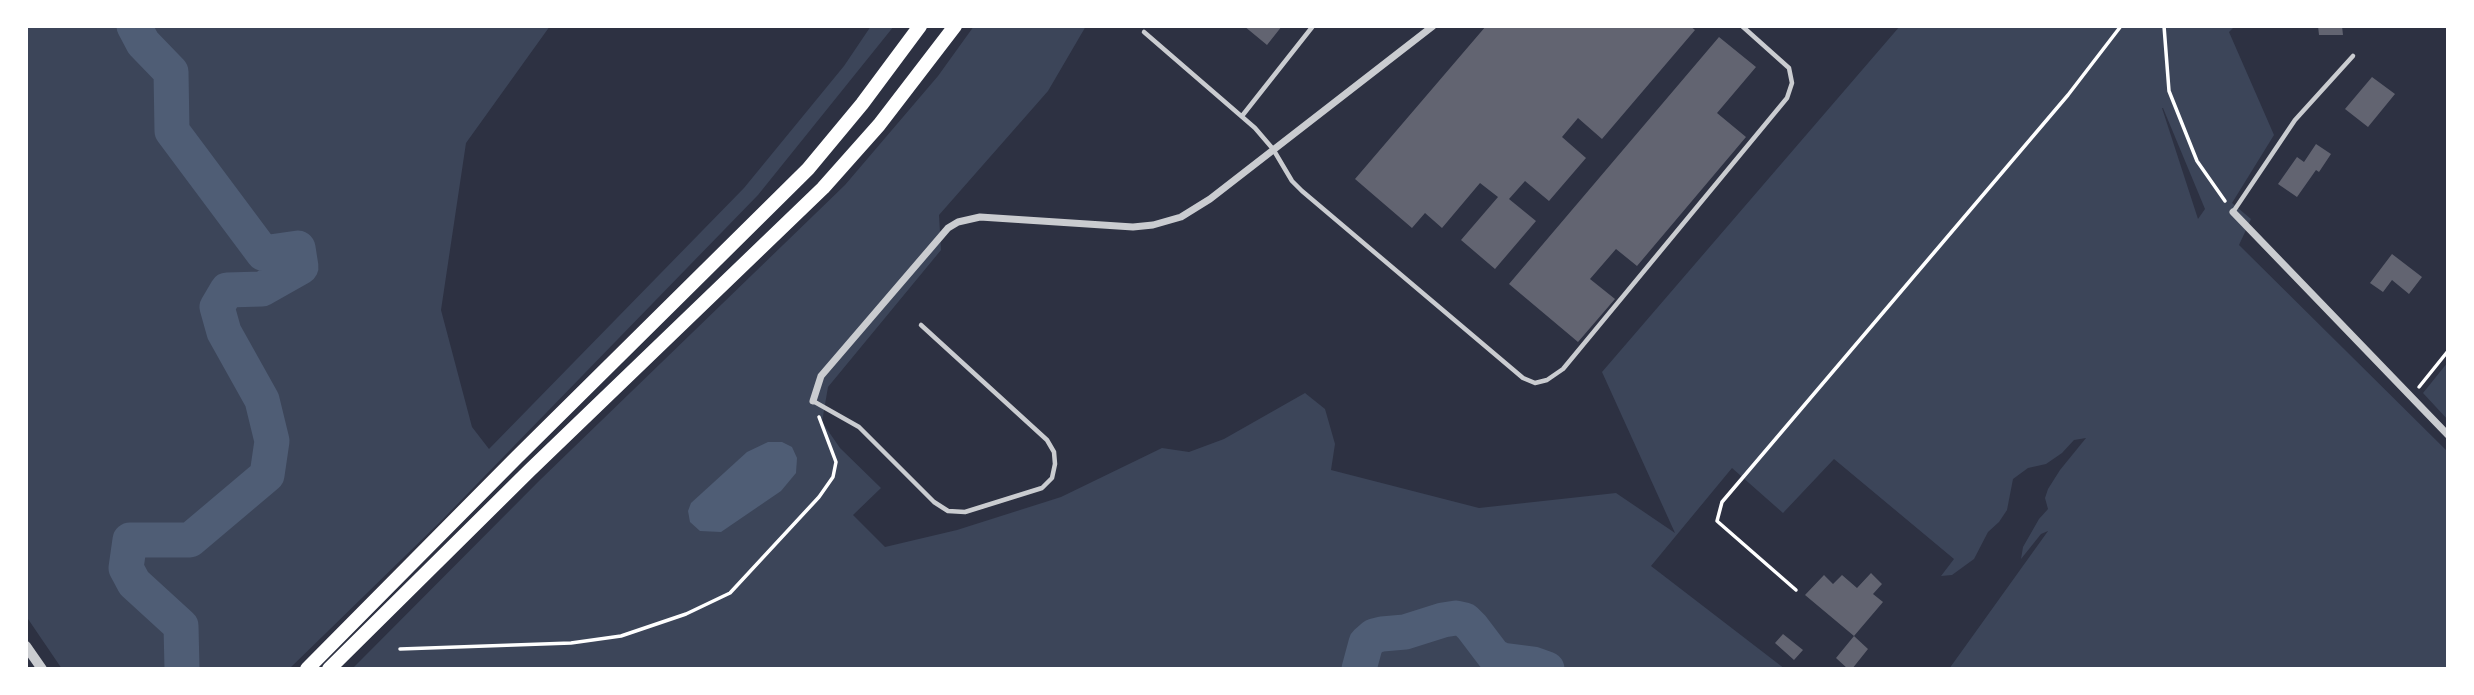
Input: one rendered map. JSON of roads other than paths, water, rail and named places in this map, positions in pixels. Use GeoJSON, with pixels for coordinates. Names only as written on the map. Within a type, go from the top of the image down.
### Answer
{"type":"FeatureCollection","features":[{"type":"Feature","properties":{"kind":"highway"},"geometry":{"type":"LineString","coordinates":[[307,669],[808,169],[862,104],[920,26]]}},
{"type":"Feature","properties":{"kind":"highway"},"geometry":{"type":"LineString","coordinates":[[329,669],[529,471],[823,188],[879,125],[955,26]]}},
{"type":"Feature","properties":{"kind":"street"},"geometry":{"type":"LineString","coordinates":[[813,401],[821,376],[938,236],[958,222],[992,217],[1121,227],[1164,223],[1199,207],[1433,26]]}},
{"type":"Feature","properties":{"kind":"street"},"geometry":{"type":"LineString","coordinates":[[2233,212],[2448,435]]}},
{"type":"Feature","properties":{"kind":"street"},"geometry":{"type":"LineString","coordinates":[[26,646],[42,669]]}},
{"type":"Feature","properties":{"kind":"lane"},"geometry":{"type":"LineString","coordinates":[[1242,116],[1313,26]]}},
{"type":"Feature","properties":{"kind":"lane"},"geometry":{"type":"LineString","coordinates":[[1144,32],[1255,128],[1273,149],[1288,176],[1302,191],[1531,382],[1543,381],[1563,369],[1787,98],[1792,83],[1789,68],[1742,26]]}},
{"type":"Feature","properties":{"kind":"lane"},"geometry":{"type":"LineString","coordinates":[[2233,212],[2295,120],[2353,56]]}},
{"type":"Feature","properties":{"kind":"lane"},"geometry":{"type":"LineString","coordinates":[[813,401],[859,427],[934,502],[948,511],[965,512],[1042,488],[1052,478],[1055,464],[1054,452],[1047,440],[921,325]]}},
{"type":"Feature","properties":{"kind":"waterway"},"geometry":{"type":"LineString","coordinates":[[134,26],[143,43],[171,72],[172,131],[263,253],[298,248],[301,267],[262,289],[227,290],[217,307],[224,332],[262,400],[272,441],[267,475],[190,540],[130,540],[126,568],[134,583],[181,626],[182,669]]}},
{"type":"Feature","properties":{"kind":"waterway"},"geometry":{"type":"LineString","coordinates":[[1359,669],[1366,643],[1374,636],[1405,632],[1456,618],[1465,620],[1494,656],[1547,669]]}}]}
